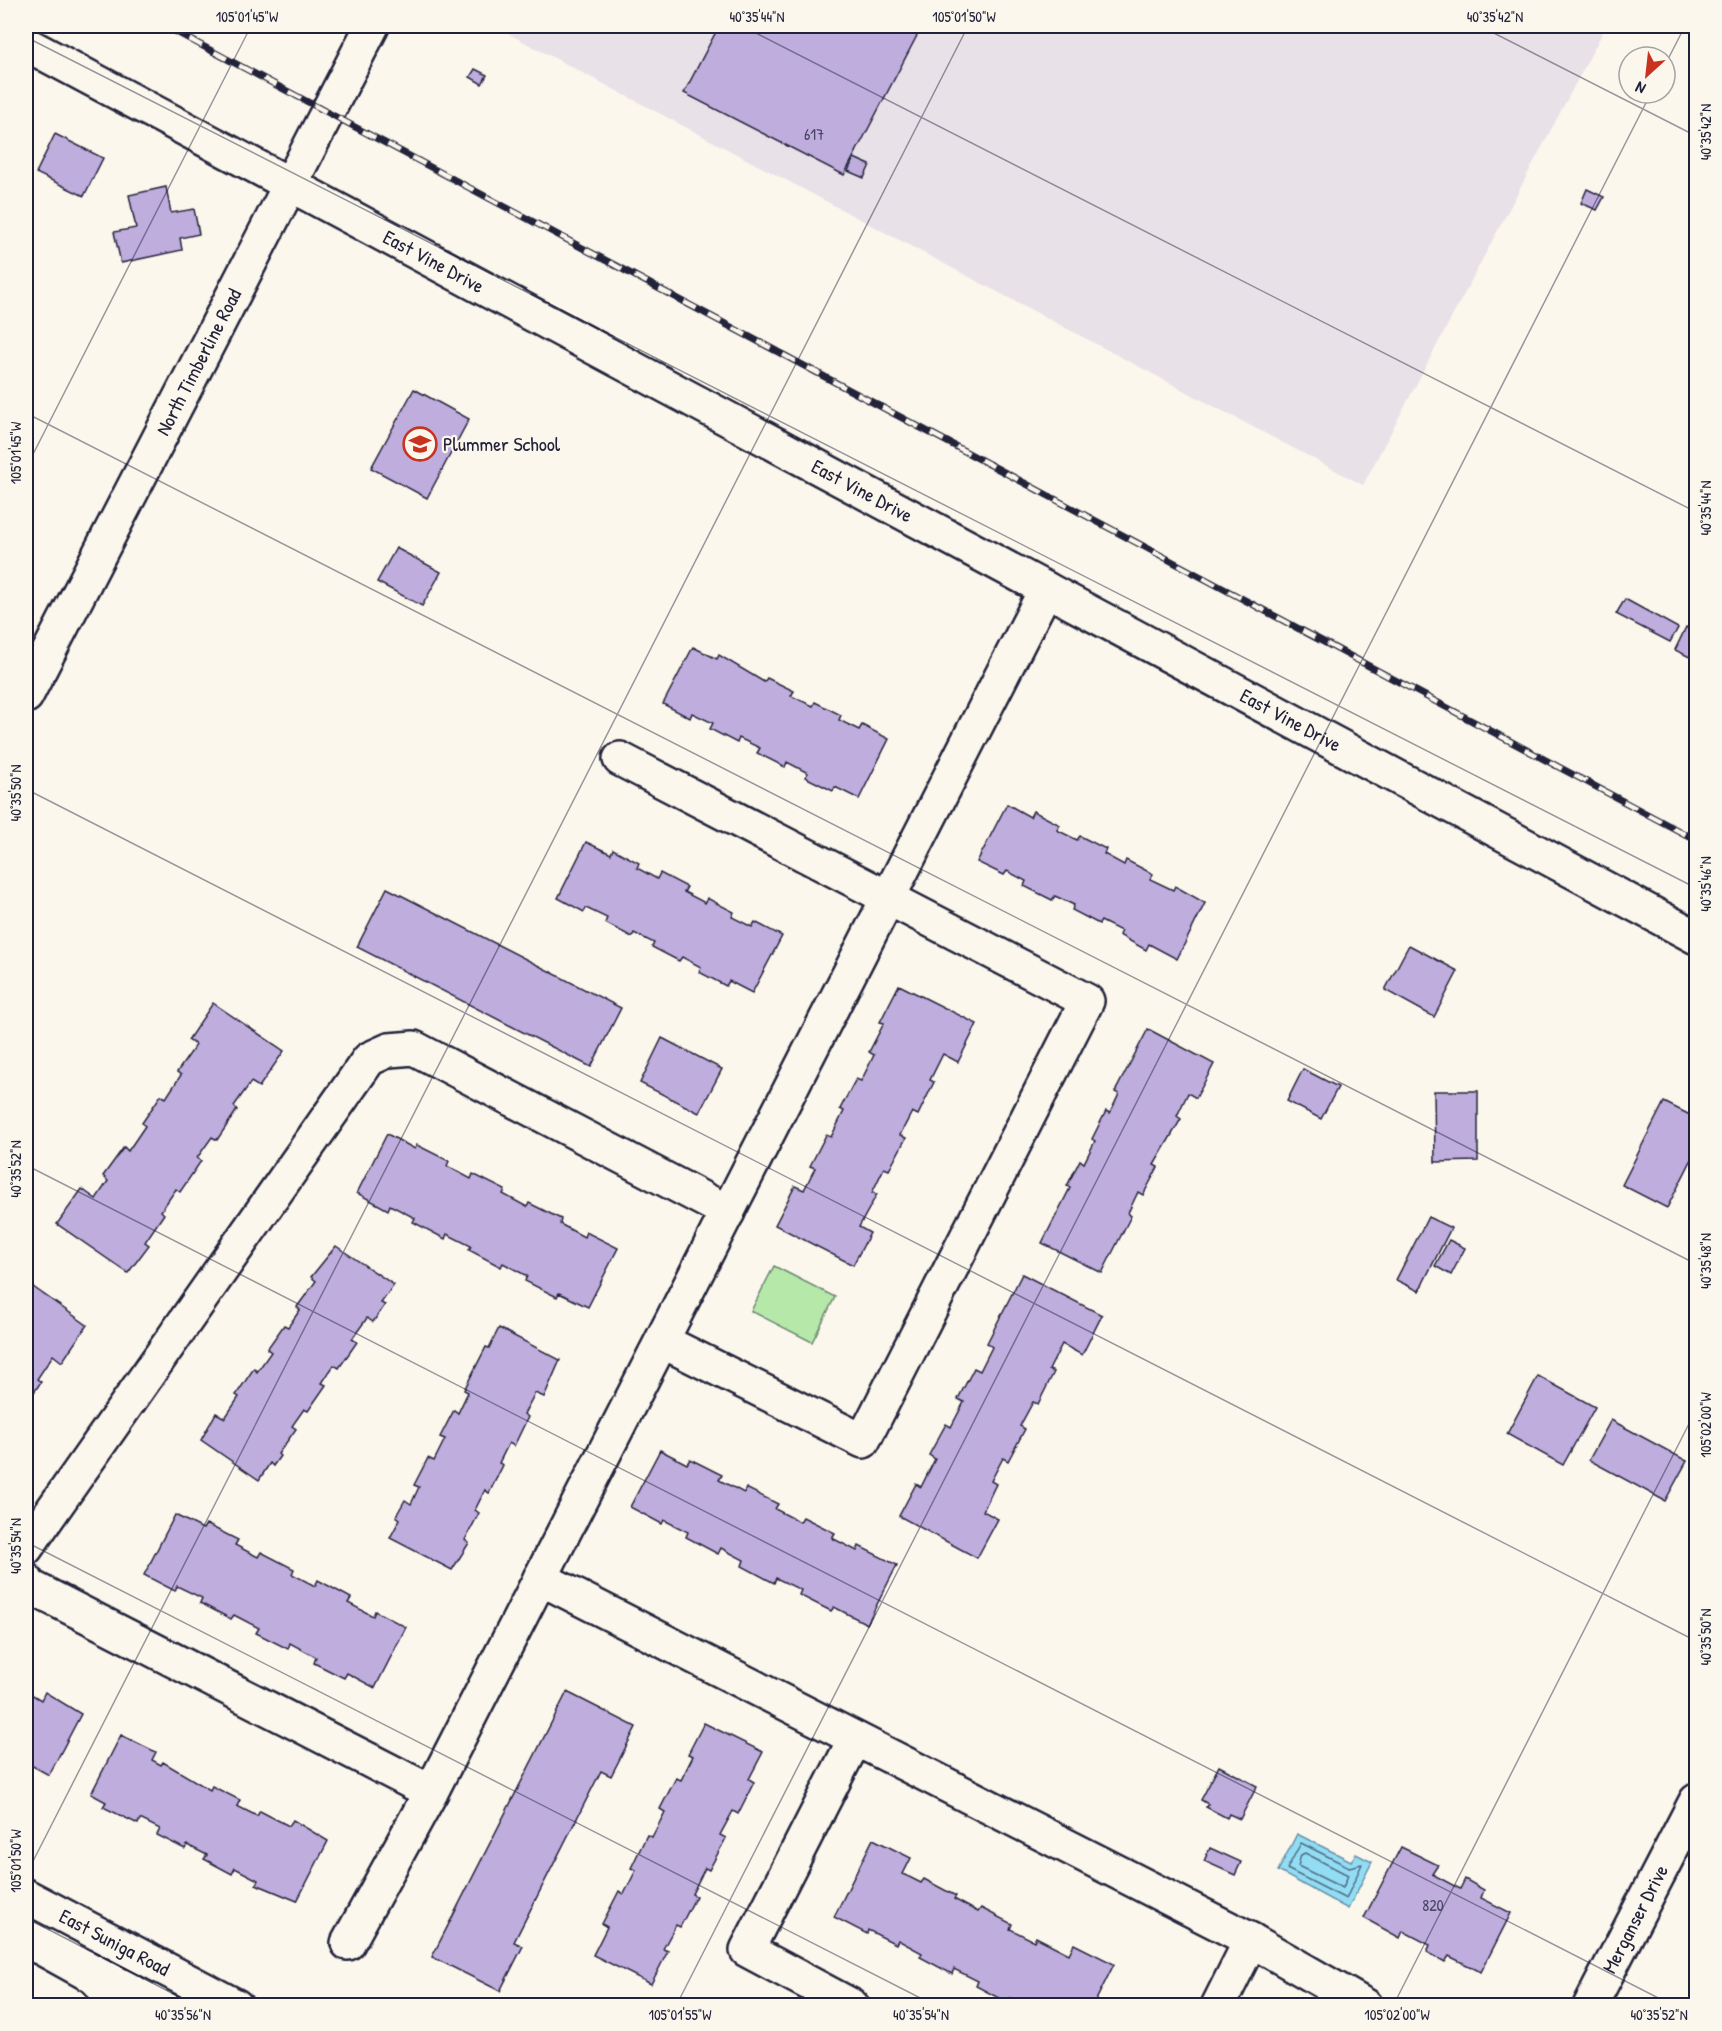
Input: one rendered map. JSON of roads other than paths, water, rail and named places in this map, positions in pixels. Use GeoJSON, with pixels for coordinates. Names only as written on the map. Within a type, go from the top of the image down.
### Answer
{"type":"FeatureCollection","features":[{"type":"Feature","properties":{"kind":"main road","name":"North Timberline Road"},"geometry":{"type":"LineString","coordinates":[[26,696],[372,26]]}},
{"type":"Feature","properties":{"kind":"main road","name":"East Vine Drive"},"geometry":{"type":"LineString","coordinates":[[26,44],[1696,937]]}},
{"type":"Feature","properties":{"kind":"main road"},"geometry":{"type":"LineString","coordinates":[[348,1943],[431,1792],[1046,589]]}},
{"type":"Feature","properties":{"kind":"main road"},"geometry":{"type":"LineString","coordinates":[[620,759],[1087,1001],[863,1441],[662,1341]]}},
{"type":"Feature","properties":{"kind":"main road"},"geometry":{"type":"LineString","coordinates":[[26,1548],[369,1059],[389,1050],[414,1048],[728,1212]]}},
{"type":"Feature","properties":{"kind":"main road"},"geometry":{"type":"LineString","coordinates":[[540,1578],[1251,1940],[1366,2006]]}},
{"type":"Feature","properties":{"kind":"main road"},"geometry":{"type":"LineString","coordinates":[[26,1580],[27,1585],[431,1792]]}},
{"type":"Feature","properties":{"kind":"main road"},"geometry":{"type":"LineString","coordinates":[[852,2006],[747,1950],[855,1738]]}},
{"type":"Feature","properties":{"kind":"main road","name":"Merganser Drive"},"geometry":{"type":"LineString","coordinates":[[1590,2006],[1696,1801]]}},
{"type":"Feature","properties":{"kind":"main road","name":"East Suniga Road"},"geometry":{"type":"LineString","coordinates":[[26,1896],[236,2006]]}},
{"type":"Feature","properties":{"kind":"main road"},"geometry":{"type":"LineString","coordinates":[[1218,2006],[1251,1940]]}},
{"type":"Feature","properties":{"kind":"main road"},"geometry":{"type":"LineString","coordinates":[[26,1980],[73,2006]]}},
{"type":"Feature","properties":{"kind":"water"},"geometry":{"type":"Polygon","coordinates":[[[1297,1834],[1351,1861],[1356,1854],[1372,1862],[1348,1909],[1278,1871],[1297,1834]]]}},
{"type":"Feature","properties":{"kind":"railway"},"geometry":{"type":"LineString","coordinates":[[165,26],[1696,840]]}},
{"type":"Feature","properties":{"kind":"place","name":"Plummer School"},"geometry":{"type":"Point","coordinates":[420,444]}}]}
